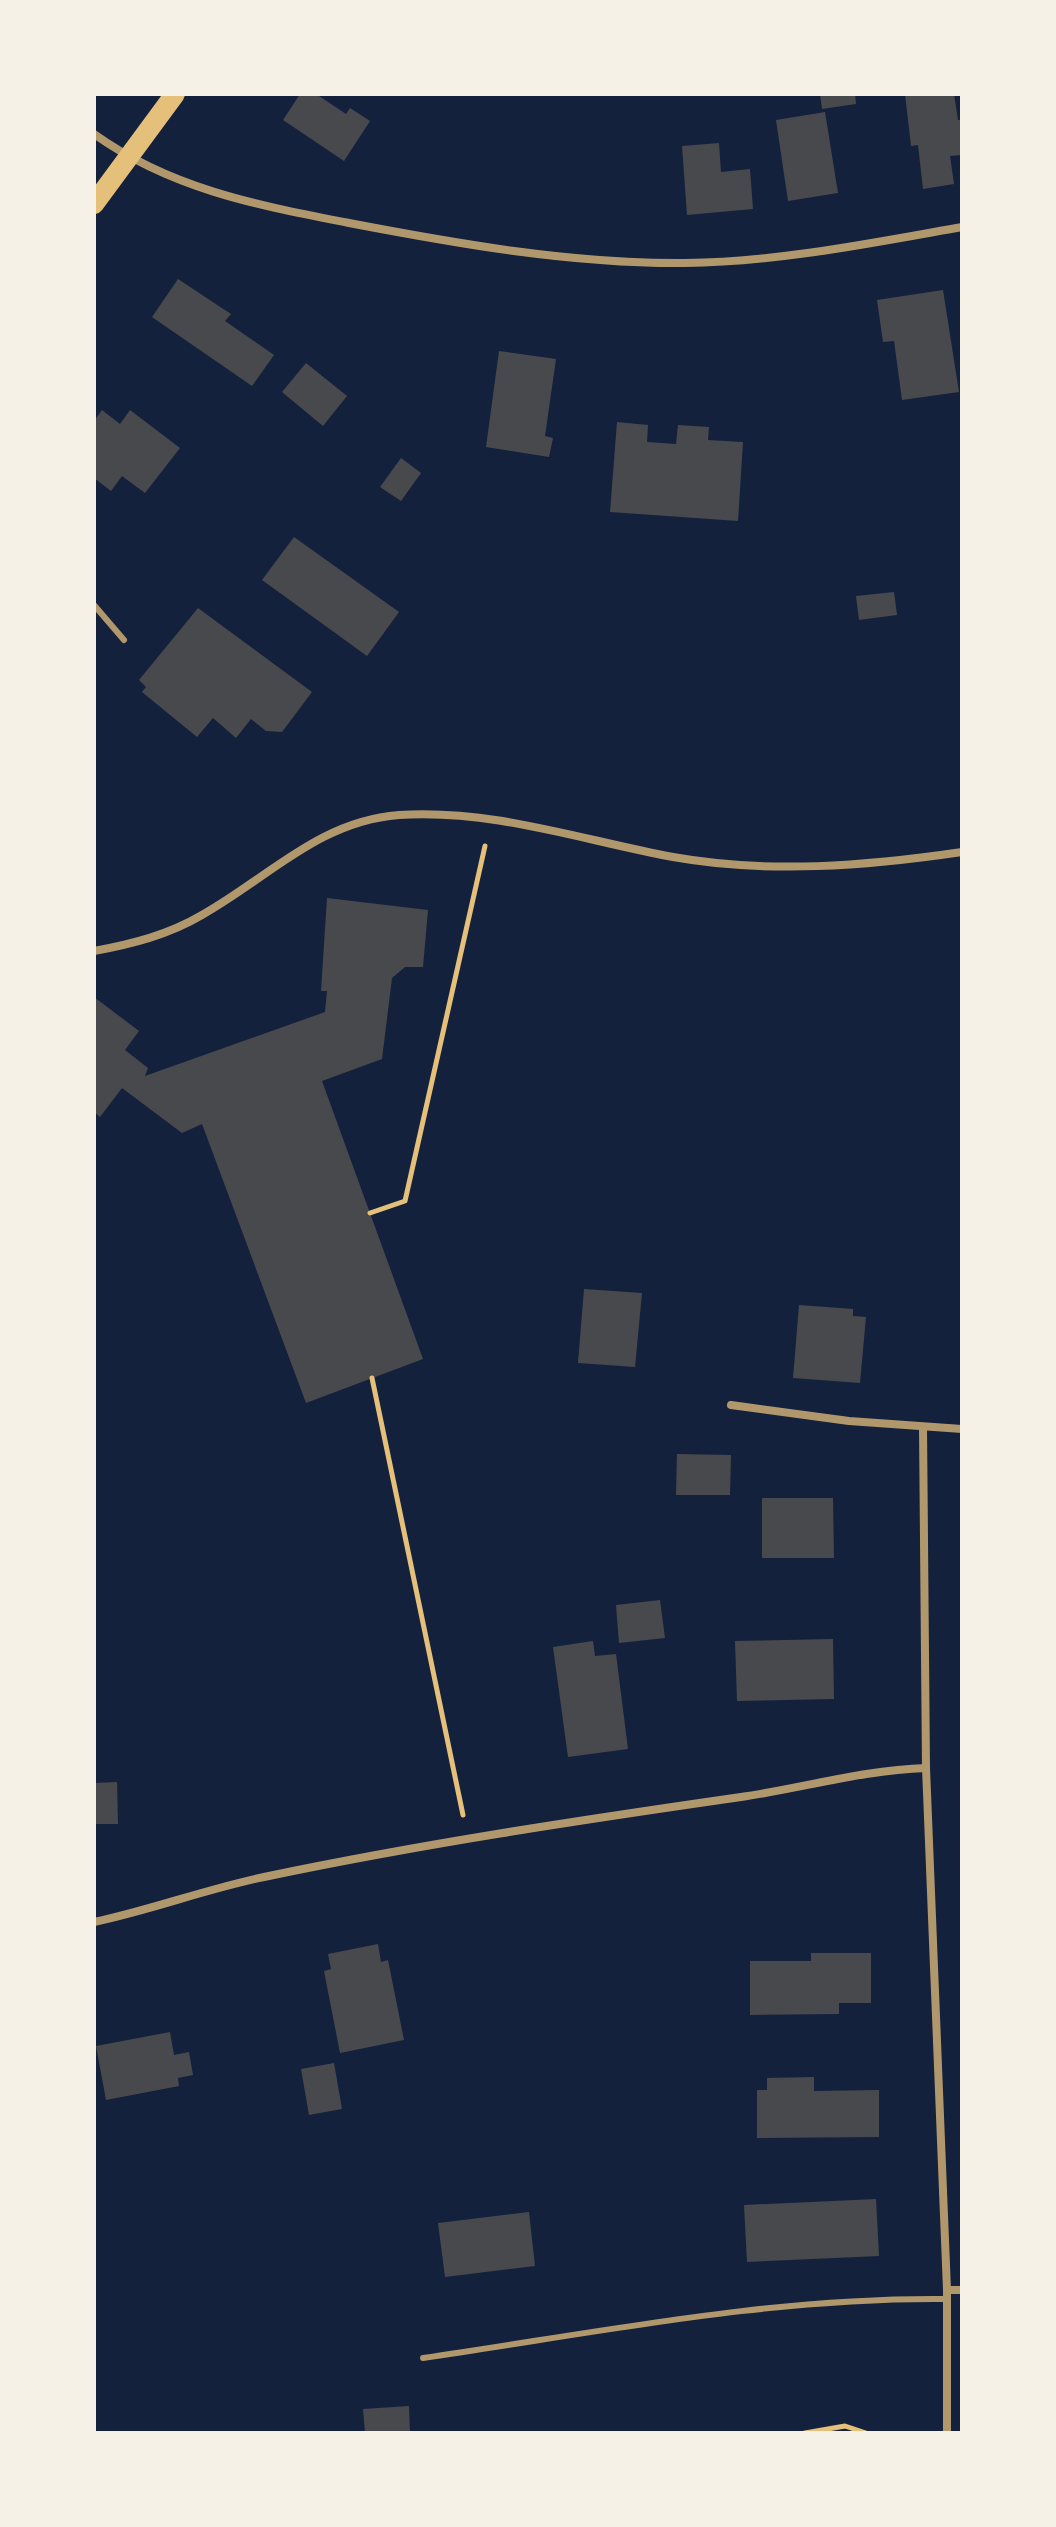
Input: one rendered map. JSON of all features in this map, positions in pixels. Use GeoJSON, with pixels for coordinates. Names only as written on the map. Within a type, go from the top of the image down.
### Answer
{"type":"FeatureCollection","features":[{"type":"Feature","properties":{"kind":"main road"},"geometry":{"type":"LineString","coordinates":[[94,204],[175,94]]}},
{"type":"Feature","properties":{"kind":"street"},"geometry":{"type":"LineString","coordinates":[[94,134],[159,174],[234,200],[449,242],[592,260],[687,263],[780,255],[962,227]]}},
{"type":"Feature","properties":{"kind":"street"},"geometry":{"type":"LineString","coordinates":[[94,951],[135,944],[192,920],[314,839],[352,825],[397,815],[491,817],[623,847],[728,865],[842,865],[962,852]]}},
{"type":"Feature","properties":{"kind":"street"},"geometry":{"type":"LineString","coordinates":[[731,1405],[962,1429]]}},
{"type":"Feature","properties":{"kind":"street"},"geometry":{"type":"LineString","coordinates":[[923,1427],[926,1768],[947,2294],[947,2433]]}},
{"type":"Feature","properties":{"kind":"street"},"geometry":{"type":"LineString","coordinates":[[94,1922],[213,1889],[468,1840],[627,1812],[768,1793],[867,1773],[926,1768]]}},
{"type":"Feature","properties":{"kind":"street"},"geometry":{"type":"LineString","coordinates":[[947,2294],[962,2290]]}},
{"type":"Feature","properties":{"kind":"lane"},"geometry":{"type":"LineString","coordinates":[[94,605],[124,640]]}},
{"type":"Feature","properties":{"kind":"lane"},"geometry":{"type":"LineString","coordinates":[[423,2358],[769,2307],[947,2294]]}},
{"type":"Feature","properties":{"kind":"path"},"geometry":{"type":"LineString","coordinates":[[370,1213],[405,1201],[491,817]]}},
{"type":"Feature","properties":{"kind":"path"},"geometry":{"type":"LineString","coordinates":[[372,1378],[468,1840]]}},
{"type":"Feature","properties":{"kind":"path"},"geometry":{"type":"LineString","coordinates":[[805,2433],[845,2426],[866,2433]]}},
{"type":"Feature","properties":{"kind":"building"},"geometry":{"type":"Polygon","coordinates":[[[300,94],[316,94],[346,114],[350,108],[370,121],[344,161],[283,120],[300,94]]]}},
{"type":"Feature","properties":{"kind":"building"},"geometry":{"type":"Polygon","coordinates":[[[820,94],[855,94],[856,104],[822,109],[820,94]]]}},
{"type":"Feature","properties":{"kind":"building"},"geometry":{"type":"Polygon","coordinates":[[[905,94],[954,94],[958,120],[962,120],[962,155],[950,156],[954,184],[923,189],[918,145],[911,146],[905,94]]]}},
{"type":"Feature","properties":{"kind":"building"},"geometry":{"type":"Polygon","coordinates":[[[825,112],[838,193],[788,201],[776,120],[825,112]]]}},
{"type":"Feature","properties":{"kind":"building"},"geometry":{"type":"Polygon","coordinates":[[[719,143],[721,172],[750,169],[753,209],[687,215],[682,146],[719,143]]]}},
{"type":"Feature","properties":{"kind":"building"},"geometry":{"type":"Polygon","coordinates":[[[178,279],[231,314],[225,321],[274,355],[252,386],[152,317],[178,279]]]}},
{"type":"Feature","properties":{"kind":"building"},"geometry":{"type":"Polygon","coordinates":[[[943,290],[959,392],[902,400],[894,341],[883,342],[877,300],[943,290]]]}},
{"type":"Feature","properties":{"kind":"building"},"geometry":{"type":"Polygon","coordinates":[[[499,351],[556,359],[545,436],[553,438],[549,457],[486,447],[499,351]]]}},
{"type":"Feature","properties":{"kind":"building"},"geometry":{"type":"Polygon","coordinates":[[[306,363],[347,396],[323,426],[282,392],[306,363]]]}},
{"type":"Feature","properties":{"kind":"building"},"geometry":{"type":"Polygon","coordinates":[[[102,410],[120,424],[130,410],[180,448],[145,493],[122,476],[111,491],[94,478],[94,421],[102,410]]]}},
{"type":"Feature","properties":{"kind":"building"},"geometry":{"type":"Polygon","coordinates":[[[617,422],[648,425],[647,442],[676,444],[678,425],[709,427],[708,440],[743,442],[738,521],[610,512],[617,422]]]}},
{"type":"Feature","properties":{"kind":"building"},"geometry":{"type":"Polygon","coordinates":[[[401,458],[421,473],[401,501],[380,487],[401,458]]]}},
{"type":"Feature","properties":{"kind":"building"},"geometry":{"type":"Polygon","coordinates":[[[294,537],[399,612],[367,656],[262,580],[294,537]]]}},
{"type":"Feature","properties":{"kind":"building"},"geometry":{"type":"Polygon","coordinates":[[[894,592],[897,615],[859,620],[856,596],[894,592]]]}},
{"type":"Feature","properties":{"kind":"building"},"geometry":{"type":"Polygon","coordinates":[[[198,608],[312,692],[282,732],[266,731],[251,719],[236,738],[213,718],[197,737],[142,692],[146,687],[139,680],[198,608]]]}},
{"type":"Feature","properties":{"kind":"building"},"geometry":{"type":"Polygon","coordinates":[[[327,898],[428,910],[423,967],[405,967],[392,978],[382,1059],[322,1081],[423,1359],[306,1403],[202,1124],[182,1133],[122,1088],[100,1117],[94,1112],[94,997],[139,1031],[125,1050],[148,1068],[145,1076],[325,1012],[327,991],[321,991],[327,898]]]}},
{"type":"Feature","properties":{"kind":"building"},"geometry":{"type":"Polygon","coordinates":[[[584,1289],[642,1293],[635,1367],[578,1363],[584,1289]]]}},
{"type":"Feature","properties":{"kind":"building"},"geometry":{"type":"Polygon","coordinates":[[[799,1305],[853,1309],[853,1316],[866,1317],[860,1383],[793,1378],[799,1305]]]}},
{"type":"Feature","properties":{"kind":"building"},"geometry":{"type":"Polygon","coordinates":[[[677,1454],[731,1455],[730,1495],[676,1495],[677,1454]]]}},
{"type":"Feature","properties":{"kind":"building"},"geometry":{"type":"Polygon","coordinates":[[[762,1498],[833,1498],[834,1558],[762,1558],[762,1498]]]}},
{"type":"Feature","properties":{"kind":"building"},"geometry":{"type":"Polygon","coordinates":[[[660,1600],[665,1638],[619,1643],[616,1605],[660,1600]]]}},
{"type":"Feature","properties":{"kind":"building"},"geometry":{"type":"Polygon","coordinates":[[[833,1639],[834,1699],[737,1701],[735,1641],[833,1639]]]}},
{"type":"Feature","properties":{"kind":"building"},"geometry":{"type":"Polygon","coordinates":[[[593,1641],[595,1656],[616,1654],[628,1749],[568,1757],[553,1647],[593,1641]]]}},
{"type":"Feature","properties":{"kind":"building"},"geometry":{"type":"Polygon","coordinates":[[[117,1782],[118,1824],[94,1824],[94,1783],[117,1782]]]}},
{"type":"Feature","properties":{"kind":"building"},"geometry":{"type":"Polygon","coordinates":[[[378,1944],[381,1962],[388,1960],[404,2040],[340,2053],[324,1971],[331,1969],[328,1954],[378,1944]]]}},
{"type":"Feature","properties":{"kind":"building"},"geometry":{"type":"Polygon","coordinates":[[[811,1953],[871,1953],[871,2003],[839,2003],[839,2014],[750,2015],[750,1961],[811,1961],[811,1953]]]}},
{"type":"Feature","properties":{"kind":"building"},"geometry":{"type":"Polygon","coordinates":[[[170,2032],[174,2055],[189,2052],[193,2075],[178,2078],[179,2086],[106,2100],[96,2046],[170,2032]]]}},
{"type":"Feature","properties":{"kind":"building"},"geometry":{"type":"Polygon","coordinates":[[[334,2063],[342,2109],[309,2115],[301,2069],[334,2063]]]}},
{"type":"Feature","properties":{"kind":"building"},"geometry":{"type":"Polygon","coordinates":[[[814,2077],[814,2091],[879,2090],[879,2137],[757,2138],[757,2090],[767,2090],[767,2078],[814,2077]]]}},
{"type":"Feature","properties":{"kind":"building"},"geometry":{"type":"Polygon","coordinates":[[[876,2199],[879,2256],[747,2262],[744,2205],[876,2199]]]}},
{"type":"Feature","properties":{"kind":"building"},"geometry":{"type":"Polygon","coordinates":[[[529,2212],[535,2266],[445,2277],[438,2223],[529,2212]]]}},
{"type":"Feature","properties":{"kind":"building"},"geometry":{"type":"Polygon","coordinates":[[[409,2406],[410,2433],[365,2433],[363,2409],[409,2406]]]}}]}
